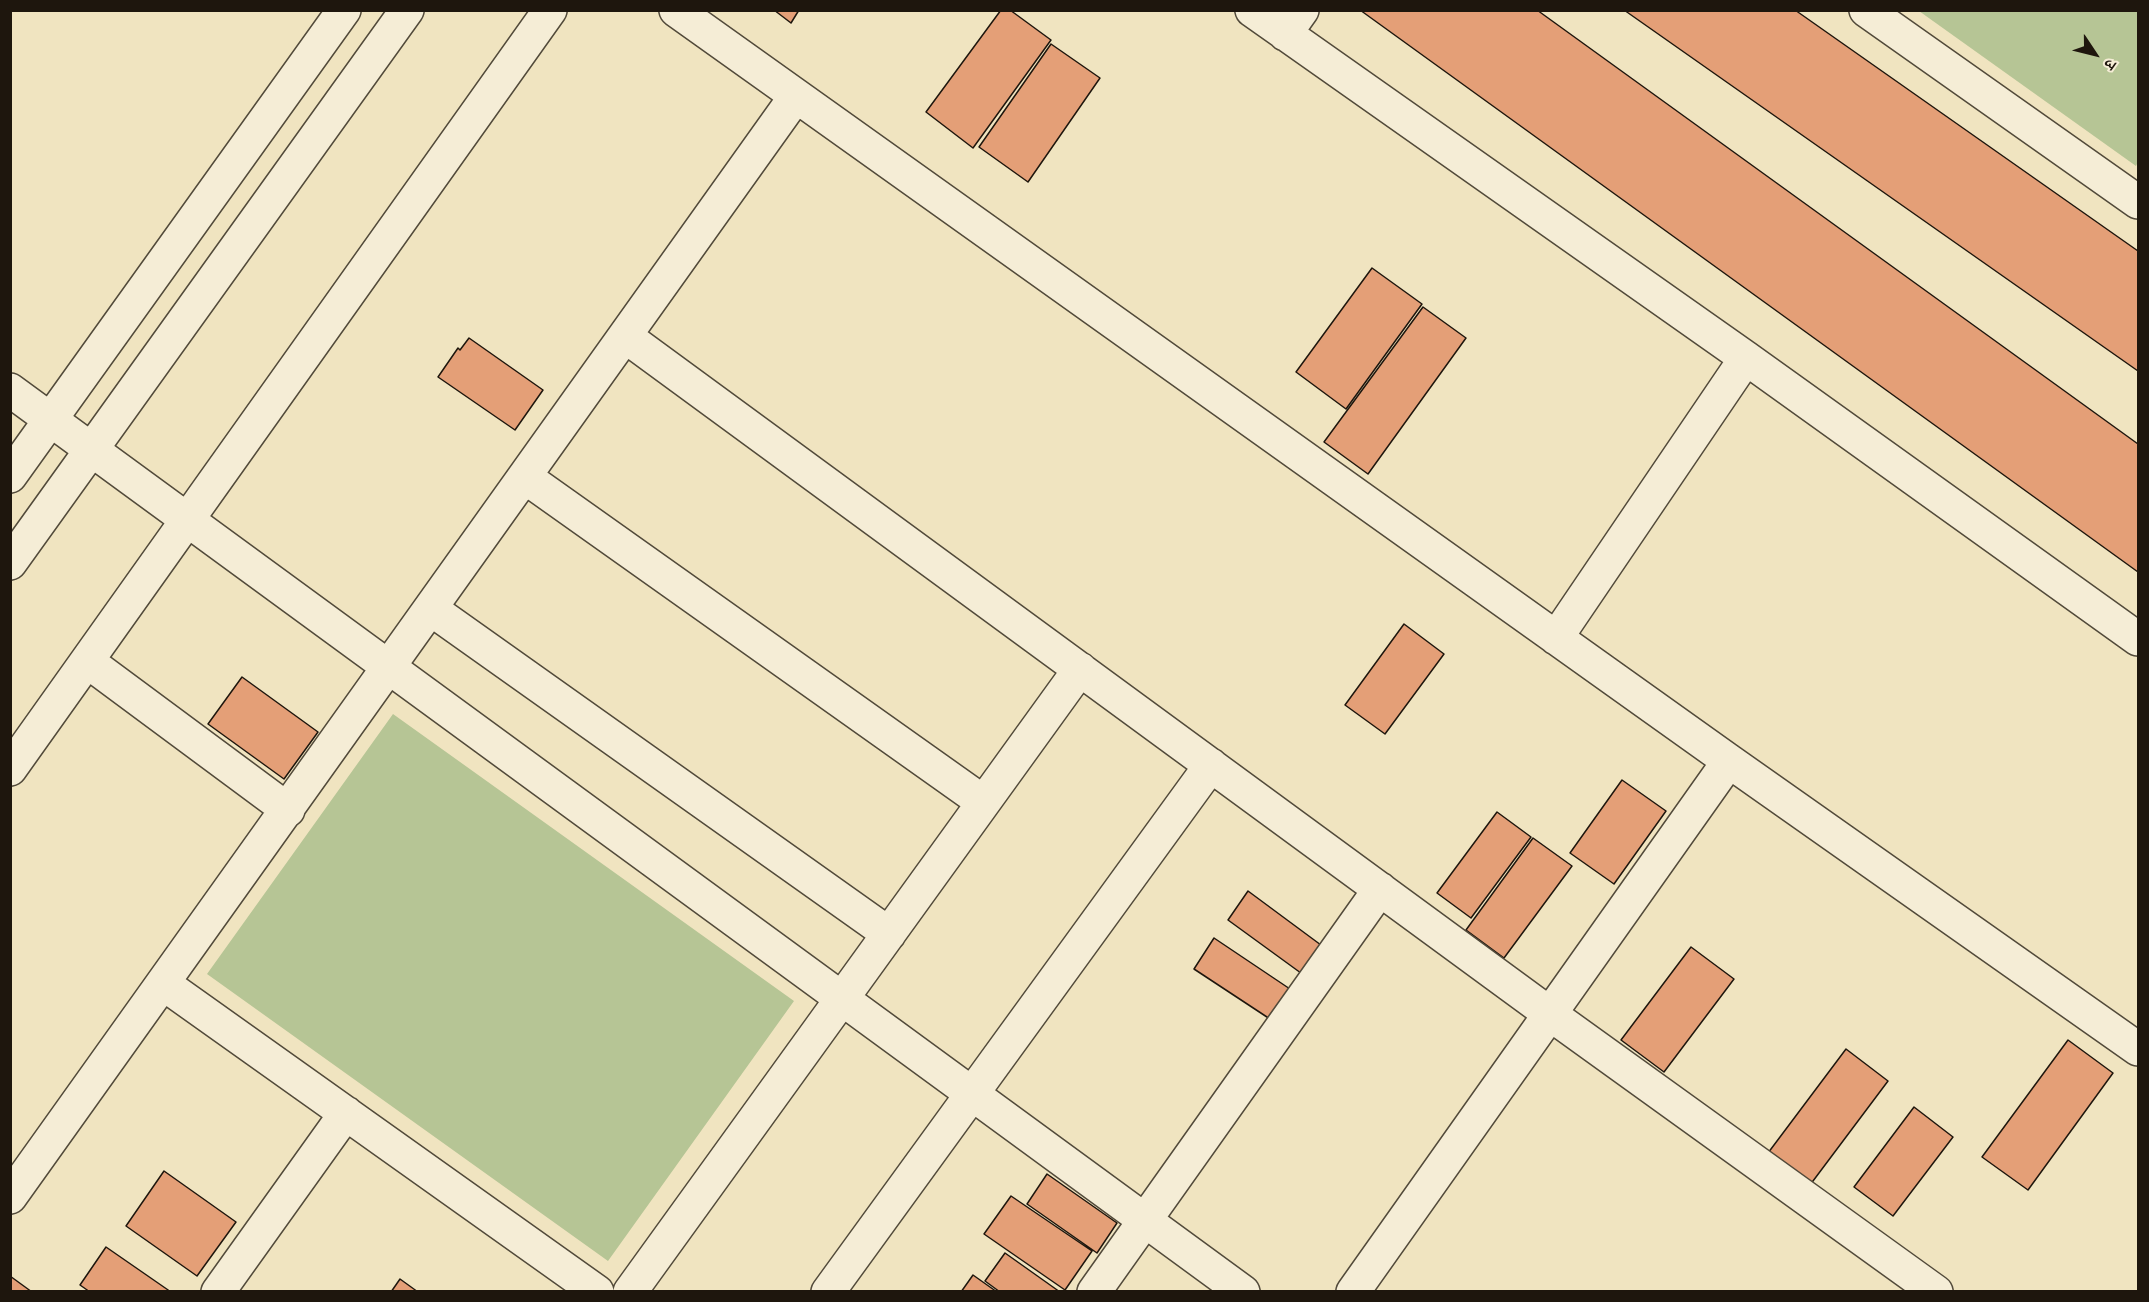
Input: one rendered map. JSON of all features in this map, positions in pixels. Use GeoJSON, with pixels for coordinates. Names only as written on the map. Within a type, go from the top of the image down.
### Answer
{"type":"FeatureCollection","features":[{"type":"Feature","properties":{"kind":"street"},"geometry":{"type":"LineString","coordinates":[[10,476],[344,10]]}},
{"type":"Feature","properties":{"kind":"street"},"geometry":{"type":"LineString","coordinates":[[10,563],[406,10]]}},
{"type":"Feature","properties":{"kind":"street"},"geometry":{"type":"LineString","coordinates":[[10,769],[550,10]]}},
{"type":"Feature","properties":{"kind":"street"},"geometry":{"type":"LineString","coordinates":[[676,10],[1556,638],[2139,1049]]}},
{"type":"Feature","properties":{"kind":"street"},"geometry":{"type":"LineString","coordinates":[[1252,10],[1293,22],[1746,358],[2139,639]]}},
{"type":"Feature","properties":{"kind":"street"},"geometry":{"type":"LineString","coordinates":[[1866,10],[2139,202]]}},
{"type":"Feature","properties":{"kind":"street"},"geometry":{"type":"LineString","coordinates":[[10,1197],[796,96]]}},
{"type":"Feature","properties":{"kind":"street"},"geometry":{"type":"LineString","coordinates":[[625,336],[1550,1014],[1936,1292]]}},
{"type":"Feature","properties":{"kind":"street"},"geometry":{"type":"LineString","coordinates":[[1556,638],[1746,358]]}},
{"type":"Feature","properties":{"kind":"street"},"geometry":{"type":"LineString","coordinates":[[10,390],[1243,1292]]}},
{"type":"Feature","properties":{"kind":"street"},"geometry":{"type":"LineString","coordinates":[[525,477],[983,802]]}},
{"type":"Feature","properties":{"kind":"street"},"geometry":{"type":"LineString","coordinates":[[431,609],[888,934]]}},
{"type":"Feature","properties":{"kind":"street"},"geometry":{"type":"LineString","coordinates":[[87,661],[288,810]]}},
{"type":"Feature","properties":{"kind":"street"},"geometry":{"type":"LineString","coordinates":[[630,1292],[1080,669]]}},
{"type":"Feature","properties":{"kind":"street"},"geometry":{"type":"LineString","coordinates":[[1353,1292],[1730,761]]}},
{"type":"Feature","properties":{"kind":"street"},"geometry":{"type":"LineString","coordinates":[[828,1292],[1211,765]]}},
{"type":"Feature","properties":{"kind":"street"},"geometry":{"type":"LineString","coordinates":[[1094,1292],[1380,889]]}},
{"type":"Feature","properties":{"kind":"street"},"geometry":{"type":"LineString","coordinates":[[164,984],[597,1292]]}},
{"type":"Feature","properties":{"kind":"street"},"geometry":{"type":"LineString","coordinates":[[219,1292],[346,1113]]}},
{"type":"Feature","properties":{"kind":"green space"},"geometry":{"type":"Polygon","coordinates":[[[1919,11],[2138,11],[2138,162],[2136,166],[1919,11]]]}},
{"type":"Feature","properties":{"kind":"green space"},"geometry":{"type":"Polygon","coordinates":[[[393,714],[794,1001],[608,1261],[207,974],[393,714]]]}},
{"type":"Feature","properties":{"kind":"building"},"geometry":{"type":"Polygon","coordinates":[[[774,10],[799,10],[791,23],[774,10]]]}},
{"type":"Feature","properties":{"kind":"building"},"geometry":{"type":"Polygon","coordinates":[[[1001,10],[1010,10],[1051,40],[973,148],[926,112],[1001,10]]]}},
{"type":"Feature","properties":{"kind":"building"},"geometry":{"type":"Polygon","coordinates":[[[1360,10],[1537,10],[2138,444],[2138,572],[1360,10]]]}},
{"type":"Feature","properties":{"kind":"building"},"geometry":{"type":"Polygon","coordinates":[[[1624,10],[1795,10],[2138,251],[2138,371],[1624,10]]]}},
{"type":"Feature","properties":{"kind":"building"},"geometry":{"type":"Polygon","coordinates":[[[1051,44],[1100,78],[1028,182],[979,147],[1051,44]]]}},
{"type":"Feature","properties":{"kind":"building"},"geometry":{"type":"Polygon","coordinates":[[[1372,268],[1422,304],[1346,409],[1296,372],[1372,268]]]}},
{"type":"Feature","properties":{"kind":"building"},"geometry":{"type":"Polygon","coordinates":[[[1423,307],[1466,338],[1368,474],[1324,442],[1423,307]]]}},
{"type":"Feature","properties":{"kind":"building"},"geometry":{"type":"Polygon","coordinates":[[[469,338],[543,390],[515,430],[438,377],[458,348],[460,350],[469,338]]]}},
{"type":"Feature","properties":{"kind":"building"},"geometry":{"type":"Polygon","coordinates":[[[1404,624],[1444,654],[1385,734],[1345,705],[1404,624]]]}},
{"type":"Feature","properties":{"kind":"building"},"geometry":{"type":"Polygon","coordinates":[[[242,677],[318,732],[284,779],[208,724],[242,677]]]}},
{"type":"Feature","properties":{"kind":"building"},"geometry":{"type":"Polygon","coordinates":[[[1622,780],[1666,811],[1614,884],[1570,853],[1622,780]]]}},
{"type":"Feature","properties":{"kind":"building"},"geometry":{"type":"Polygon","coordinates":[[[1497,812],[1531,837],[1471,918],[1437,893],[1497,812]]]}},
{"type":"Feature","properties":{"kind":"building"},"geometry":{"type":"Polygon","coordinates":[[[1533,838],[1572,866],[1504,958],[1466,930],[1533,838]]]}},
{"type":"Feature","properties":{"kind":"building"},"geometry":{"type":"Polygon","coordinates":[[[1248,891],[1325,948],[1305,976],[1228,920],[1248,891]]]}},
{"type":"Feature","properties":{"kind":"building"},"geometry":{"type":"Polygon","coordinates":[[[1214,938],[1293,991],[1273,1021],[1194,969],[1214,938]]]}},
{"type":"Feature","properties":{"kind":"building"},"geometry":{"type":"Polygon","coordinates":[[[1691,947],[1734,979],[1664,1072],[1621,1040],[1691,947]]]}},
{"type":"Feature","properties":{"kind":"building"},"geometry":{"type":"Polygon","coordinates":[[[2068,1040],[2113,1073],[2028,1190],[1982,1157],[2068,1040]]]}},
{"type":"Feature","properties":{"kind":"building"},"geometry":{"type":"Polygon","coordinates":[[[1846,1049],[1888,1081],[1810,1185],[1768,1153],[1846,1049]]]}},
{"type":"Feature","properties":{"kind":"building"},"geometry":{"type":"Polygon","coordinates":[[[1914,1107],[1953,1137],[1893,1216],[1854,1187],[1914,1107]]]}},
{"type":"Feature","properties":{"kind":"building"},"geometry":{"type":"Polygon","coordinates":[[[164,1171],[236,1222],[197,1276],[126,1226],[164,1171]]]}},
{"type":"Feature","properties":{"kind":"building"},"geometry":{"type":"Polygon","coordinates":[[[1047,1174],[1117,1223],[1097,1253],[1027,1204],[1047,1174]]]}},
{"type":"Feature","properties":{"kind":"building"},"geometry":{"type":"Polygon","coordinates":[[[1011,1196],[1092,1251],[1065,1290],[984,1234],[1011,1196]]]}},
{"type":"Feature","properties":{"kind":"building"},"geometry":{"type":"Polygon","coordinates":[[[106,1247],[171,1292],[90,1292],[80,1285],[106,1247]]]}},
{"type":"Feature","properties":{"kind":"building"},"geometry":{"type":"Polygon","coordinates":[[[1005,1253],[1060,1292],[1000,1292],[985,1281],[1005,1253]]]}},
{"type":"Feature","properties":{"kind":"building"},"geometry":{"type":"Polygon","coordinates":[[[973,1275],[997,1292],[961,1292],[973,1275]]]}},
{"type":"Feature","properties":{"kind":"building"},"geometry":{"type":"Polygon","coordinates":[[[10,1276],[32,1292],[10,1292],[10,1276]]]}},
{"type":"Feature","properties":{"kind":"building"},"geometry":{"type":"Polygon","coordinates":[[[400,1279],[418,1292],[391,1292],[400,1279]]]}}]}
